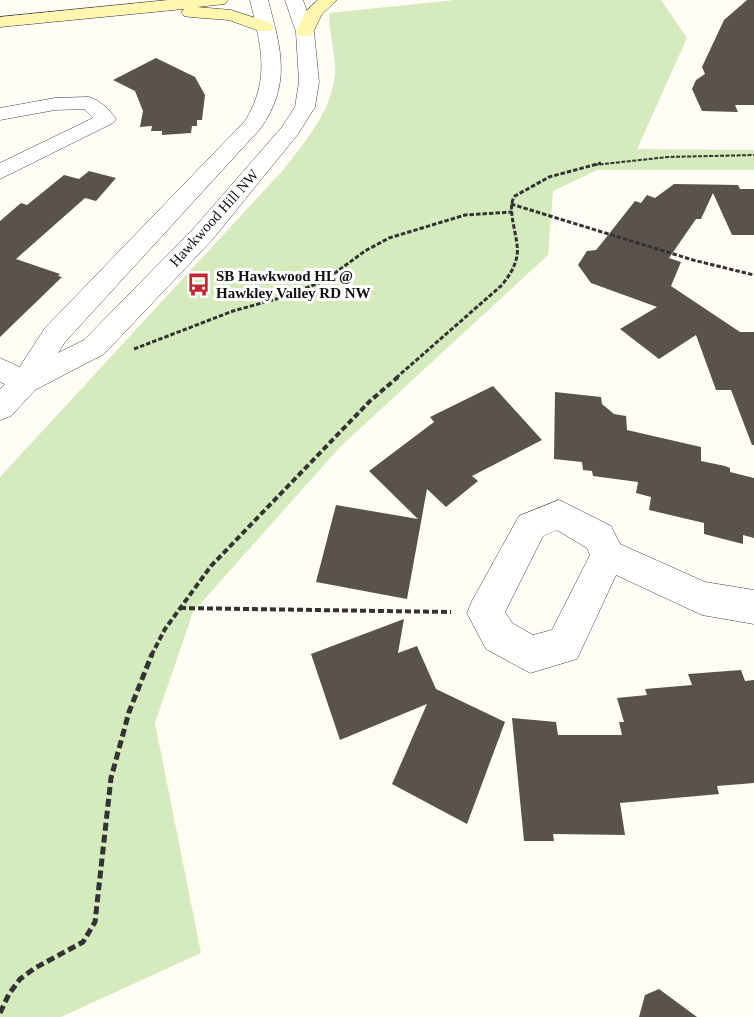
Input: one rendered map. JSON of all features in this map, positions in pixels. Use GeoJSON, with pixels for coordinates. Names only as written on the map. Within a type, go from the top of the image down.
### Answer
{"type":"FeatureCollection","features":[{"type":"Feature","properties":{"kind":"main road"},"geometry":{"type":"LineString","coordinates":[[0,8],[100,0]]}},
{"type":"Feature","properties":{"kind":"main road"},"geometry":{"type":"LineString","coordinates":[[0,22],[219,0]]}},
{"type":"Feature","properties":{"kind":"main road"},"geometry":{"type":"LineString","coordinates":[[305,32],[314,12],[328,0]]}},
{"type":"Feature","properties":{"kind":"main road"},"geometry":{"type":"LineString","coordinates":[[125,10],[231,15],[265,27]]}},
{"type":"Feature","properties":{"kind":"street","name":"Hawkwood Hill NW"},"geometry":{"type":"LineString","coordinates":[[0,408],[12,375],[55,334],[245,133],[263,111],[272,89],[273,60],[259,0]]}},
{"type":"Feature","properties":{"kind":"street","name":"Hawkwood Hill NW"},"geometry":{"type":"LineString","coordinates":[[12,375],[94,348],[203,234],[291,130],[305,107],[309,82],[305,32],[294,0]]}},
{"type":"Feature","properties":{"kind":"street"},"geometry":{"type":"LineString","coordinates":[[0,114],[55,104],[89,103],[106,119],[2,169]]}},
{"type":"Feature","properties":{"kind":"street"},"geometry":{"type":"LineString","coordinates":[[608,555],[564,646],[530,654],[499,636],[485,613],[531,526],[559,514],[599,537],[608,555],[702,598],[754,608]]}},
{"type":"Feature","properties":{"kind":"path"},"geometry":{"type":"LineString","coordinates":[[0,1013],[5,997],[17,980],[36,966],[69,951],[84,941],[95,922],[111,778],[129,712],[151,656],[179,608],[211,566],[370,401],[502,285],[518,260],[519,248],[511,204],[514,196],[543,178],[581,167],[673,156],[754,155]]}},
{"type":"Feature","properties":{"kind":"path"},"geometry":{"type":"LineString","coordinates":[[511,204],[559,215],[713,267],[754,275]]}},
{"type":"Feature","properties":{"kind":"path"},"geometry":{"type":"LineString","coordinates":[[129,351],[189,327],[280,298],[324,281],[365,251],[389,238],[465,215],[512,212]]}},
{"type":"Feature","properties":{"kind":"path"},"geometry":{"type":"LineString","coordinates":[[179,608],[485,613]]}},
{"type":"Feature","properties":{"kind":"green space"},"geometry":{"type":"Polygon","coordinates":[[[455,0],[661,0],[687,38],[637,149],[754,150],[754,170],[597,170],[553,191],[548,255],[340,447],[193,612],[155,723],[201,953],[61,1017],[0,1017],[0,477],[283,170],[308,137],[323,113],[333,87],[335,67],[329,13],[455,0]]]}},
{"type":"Feature","properties":{"kind":"building"},"geometry":{"type":"Polygon","coordinates":[[[747,0],[754,0],[754,105],[735,105],[738,112],[702,111],[692,89],[696,80],[705,74],[702,67],[724,20],[747,0]]]}},
{"type":"Feature","properties":{"kind":"building"},"geometry":{"type":"Polygon","coordinates":[[[156,58],[195,77],[205,95],[202,120],[197,120],[197,126],[192,126],[191,133],[162,135],[162,131],[151,131],[152,126],[140,127],[143,111],[135,91],[113,80],[156,58]]]}},
{"type":"Feature","properties":{"kind":"building"},"geometry":{"type":"Polygon","coordinates":[[[89,171],[116,178],[96,201],[85,198],[16,259],[60,274],[58,276],[62,277],[0,337],[0,221],[21,203],[27,205],[64,175],[79,179],[89,171]]]}},
{"type":"Feature","properties":{"kind":"building"},"geometry":{"type":"Polygon","coordinates":[[[674,184],[738,185],[740,189],[754,189],[754,235],[732,235],[713,193],[701,219],[696,219],[669,258],[681,262],[671,286],[740,332],[754,332],[754,445],[752,445],[731,390],[716,390],[696,335],[659,359],[620,329],[657,307],[591,283],[578,265],[587,251],[596,250],[635,201],[641,203],[647,195],[655,198],[674,184]]]}},
{"type":"Feature","properties":{"kind":"building"},"geometry":{"type":"Polygon","coordinates":[[[493,386],[542,440],[472,476],[478,481],[446,507],[427,489],[407,599],[316,582],[336,505],[418,519],[369,471],[434,422],[430,417],[493,386]]]}},
{"type":"Feature","properties":{"kind":"building"},"geometry":{"type":"Polygon","coordinates":[[[555,392],[601,397],[602,404],[614,414],[626,416],[627,430],[701,447],[701,461],[725,466],[730,468],[730,472],[754,478],[754,538],[743,535],[743,544],[704,534],[704,523],[649,510],[651,497],[636,493],[638,482],[593,476],[592,471],[583,470],[582,462],[554,459],[555,392]]]}},
{"type":"Feature","properties":{"kind":"building"},"geometry":{"type":"Polygon","coordinates":[[[404,619],[398,653],[417,646],[436,689],[505,722],[467,824],[392,784],[427,704],[340,740],[311,654],[404,619]]]}},
{"type":"Feature","properties":{"kind":"building"},"geometry":{"type":"Polygon","coordinates":[[[741,670],[745,681],[754,680],[754,783],[717,786],[719,794],[620,803],[625,835],[553,834],[554,841],[524,841],[512,718],[556,722],[558,735],[622,735],[619,722],[624,722],[617,698],[647,695],[645,689],[692,685],[688,674],[741,670]]]}},
{"type":"Feature","properties":{"kind":"building"},"geometry":{"type":"Polygon","coordinates":[[[659,989],[697,1017],[639,1017],[645,995],[659,989]]]}},
{"type":"Feature","properties":{"kind":"place","name":"SB Hawkwood HL @ Hawkley Valley RD NW"},"geometry":{"type":"Point","coordinates":[198,285]}}]}
